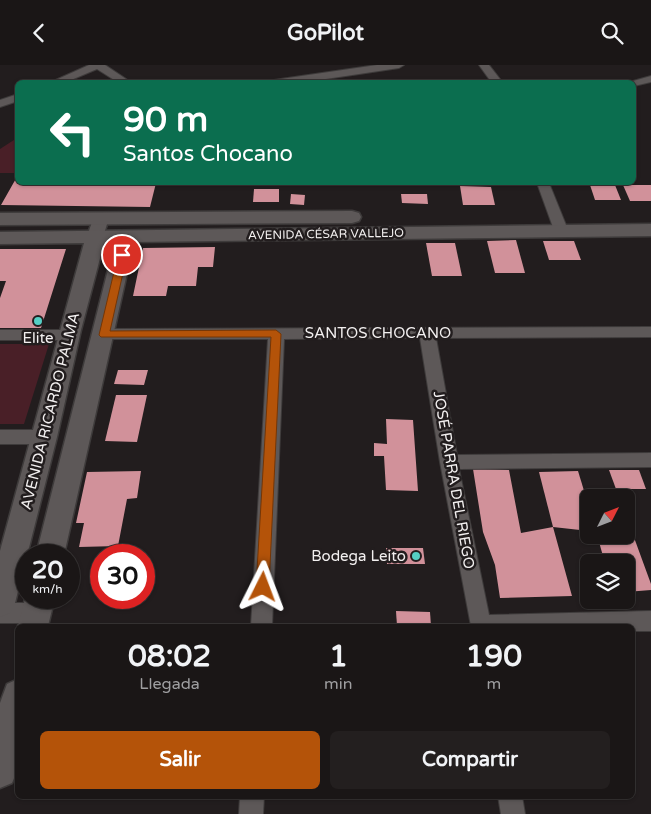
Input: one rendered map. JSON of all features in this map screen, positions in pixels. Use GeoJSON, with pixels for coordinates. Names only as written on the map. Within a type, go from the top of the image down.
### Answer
{"type":"FeatureCollection","features":[{"type":"Feature","properties":{"kind":"main road","name":"AVENIDA CÉSAR VALLEJO"},"geometry":{"type":"LineString","coordinates":[[0,219],[98,227],[128,227],[558,222],[651,213]]}},
{"type":"Feature","properties":{"kind":"main road","name":"AVENIDA CÉSAR VALLEJO"},"geometry":{"type":"LineString","coordinates":[[558,222],[651,229]]}},
{"type":"Feature","properties":{"kind":"main road","name":"AVENIDA CÉSAR VALLEJO"},"geometry":{"type":"LineString","coordinates":[[0,238],[98,227]]}},
{"type":"Feature","properties":{"kind":"main road","name":"AVENIDA RICARDO PALMA"},"geometry":{"type":"LineString","coordinates":[[0,603],[45,437],[69,335],[98,227]]}},
{"type":"Feature","properties":{"kind":"main road"},"geometry":{"type":"LineString","coordinates":[[53,544],[104,335],[128,227]]}},
{"type":"Feature","properties":{"kind":"main road"},"geometry":{"type":"LineString","coordinates":[[0,771],[15,708]]}},
{"type":"Feature","properties":{"kind":"street"},"geometry":{"type":"LineString","coordinates":[[61,80],[98,65],[122,80]]}},
{"type":"Feature","properties":{"kind":"street"},"geometry":{"type":"LineString","coordinates":[[292,80],[377,66],[399,65]]}},
{"type":"Feature","properties":{"kind":"street"},"geometry":{"type":"LineString","coordinates":[[484,65],[496,80]]}},
{"type":"Feature","properties":{"kind":"street"},"geometry":{"type":"LineString","coordinates":[[636,82],[651,79]]}},
{"type":"Feature","properties":{"kind":"street"},"geometry":{"type":"LineString","coordinates":[[0,104],[15,98]]}},
{"type":"Feature","properties":{"kind":"street"},"geometry":{"type":"LineString","coordinates":[[544,185],[558,222]]}},
{"type":"Feature","properties":{"kind":"street","name":"SANTOS CHOCANO"},"geometry":{"type":"LineString","coordinates":[[104,335],[651,332]]}},
{"type":"Feature","properties":{"kind":"street","name":"JOSÉ PARRA DEL RIEGO"},"geometry":{"type":"LineString","coordinates":[[427,333],[449,462],[481,624]]}},
{"type":"Feature","properties":{"kind":"street"},"geometry":{"type":"LineString","coordinates":[[261,624],[276,334]]}},
{"type":"Feature","properties":{"kind":"street"},"geometry":{"type":"LineString","coordinates":[[0,335],[69,335]]}},
{"type":"Feature","properties":{"kind":"street"},"geometry":{"type":"LineString","coordinates":[[0,437],[45,437]]}},
{"type":"Feature","properties":{"kind":"street"},"geometry":{"type":"LineString","coordinates":[[449,462],[651,460]]}},
{"type":"Feature","properties":{"kind":"street"},"geometry":{"type":"LineString","coordinates":[[0,613],[37,612]]}},
{"type":"Feature","properties":{"kind":"street"},"geometry":{"type":"LineString","coordinates":[[549,624],[651,621]]}},
{"type":"Feature","properties":{"kind":"street"},"geometry":{"type":"LineString","coordinates":[[251,814],[252,799]]}},
{"type":"Feature","properties":{"kind":"street"},"geometry":{"type":"LineString","coordinates":[[510,799],[513,814]]}},
{"type":"Feature","properties":{"kind":"shaded area"},"geometry":{"type":"Polygon","coordinates":[[[15,139],[15,173],[0,173],[0,149],[15,139]]]}},
{"type":"Feature","properties":{"kind":"shaded area"},"geometry":{"type":"Polygon","coordinates":[[[0,344],[49,344],[24,424],[0,424],[0,344]]]}},
{"type":"Feature","properties":{"kind":"building"},"geometry":{"type":"Polygon","coordinates":[[[15,180],[15,185],[156,185],[150,207],[1,205],[15,180]]]}},
{"type":"Feature","properties":{"kind":"building"},"geometry":{"type":"Polygon","coordinates":[[[590,185],[615,185],[621,200],[595,200],[590,185]]]}},
{"type":"Feature","properties":{"kind":"building"},"geometry":{"type":"Polygon","coordinates":[[[623,185],[651,185],[651,201],[630,201],[623,185]]]}},
{"type":"Feature","properties":{"kind":"building"},"geometry":{"type":"Polygon","coordinates":[[[460,186],[491,187],[495,205],[463,205],[460,186]]]}},
{"type":"Feature","properties":{"kind":"building"},"geometry":{"type":"Polygon","coordinates":[[[254,189],[279,189],[279,202],[253,202],[254,189]]]}},
{"type":"Feature","properties":{"kind":"building"},"geometry":{"type":"Polygon","coordinates":[[[291,194],[305,195],[304,205],[290,204],[291,194]]]}},
{"type":"Feature","properties":{"kind":"building"},"geometry":{"type":"Polygon","coordinates":[[[401,194],[427,194],[428,204],[402,203],[401,194]]]}},
{"type":"Feature","properties":{"kind":"building"},"geometry":{"type":"Polygon","coordinates":[[[516,240],[525,273],[495,273],[487,241],[516,240]]]}},
{"type":"Feature","properties":{"kind":"building"},"geometry":{"type":"Polygon","coordinates":[[[543,241],[574,241],[581,260],[549,260],[543,241]]]}},
{"type":"Feature","properties":{"kind":"building"},"geometry":{"type":"Polygon","coordinates":[[[426,243],[455,243],[462,276],[432,276],[426,243]]]}},
{"type":"Feature","properties":{"kind":"building"},"geometry":{"type":"Polygon","coordinates":[[[215,247],[213,267],[198,267],[196,286],[168,286],[166,296],[133,296],[143,248],[215,247]]]}},
{"type":"Feature","properties":{"kind":"building"},"geometry":{"type":"Polygon","coordinates":[[[0,249],[66,249],[41,328],[0,328],[0,298],[6,281],[0,281],[0,249]]]}},
{"type":"Feature","properties":{"kind":"building"},"geometry":{"type":"Polygon","coordinates":[[[118,370],[148,370],[144,385],[114,384],[118,370]]]}},
{"type":"Feature","properties":{"kind":"building"},"geometry":{"type":"Polygon","coordinates":[[[116,395],[147,395],[137,442],[105,441],[116,395]]]}},
{"type":"Feature","properties":{"kind":"building"},"geometry":{"type":"Polygon","coordinates":[[[386,419],[413,420],[418,491],[386,490],[384,456],[374,456],[374,443],[387,444],[386,419]]]}},
{"type":"Feature","properties":{"kind":"building"},"geometry":{"type":"Polygon","coordinates":[[[473,469],[509,470],[521,533],[553,527],[572,596],[500,598],[495,565],[483,532],[473,469]]]}},
{"type":"Feature","properties":{"kind":"building"},"geometry":{"type":"Polygon","coordinates":[[[609,470],[639,470],[646,489],[635,489],[616,489],[609,470]]]}},
{"type":"Feature","properties":{"kind":"building"},"geometry":{"type":"Polygon","coordinates":[[[141,471],[137,498],[127,499],[118,544],[90,544],[90,547],[80,547],[84,523],[76,523],[87,472],[141,471]]]}},
{"type":"Feature","properties":{"kind":"building"},"geometry":{"type":"Polygon","coordinates":[[[578,471],[584,489],[580,489],[580,530],[553,527],[539,472],[578,471]]]}},
{"type":"Feature","properties":{"kind":"building"},"geometry":{"type":"Polygon","coordinates":[[[635,540],[651,584],[651,590],[635,591],[635,554],[602,554],[600,544],[635,544],[635,540]]]}},
{"type":"Feature","properties":{"kind":"building"},"geometry":{"type":"Polygon","coordinates":[[[386,548],[423,548],[425,564],[387,564],[386,548]]]}},
{"type":"Feature","properties":{"kind":"building"},"geometry":{"type":"Polygon","coordinates":[[[396,611],[430,612],[431,624],[397,624],[396,611]]]}},
{"type":"Feature","properties":{"kind":"place","name":"Elite"},"geometry":{"type":"Point","coordinates":[38,321]}},
{"type":"Feature","properties":{"kind":"place","name":"Bodega Leito"},"geometry":{"type":"Point","coordinates":[416,556]}},
{"type":"Feature","properties":{"kind":"route"},"geometry":{"type":"LineString","coordinates":[[122,255],[104,335],[276,334],[263,587]]}}]}
